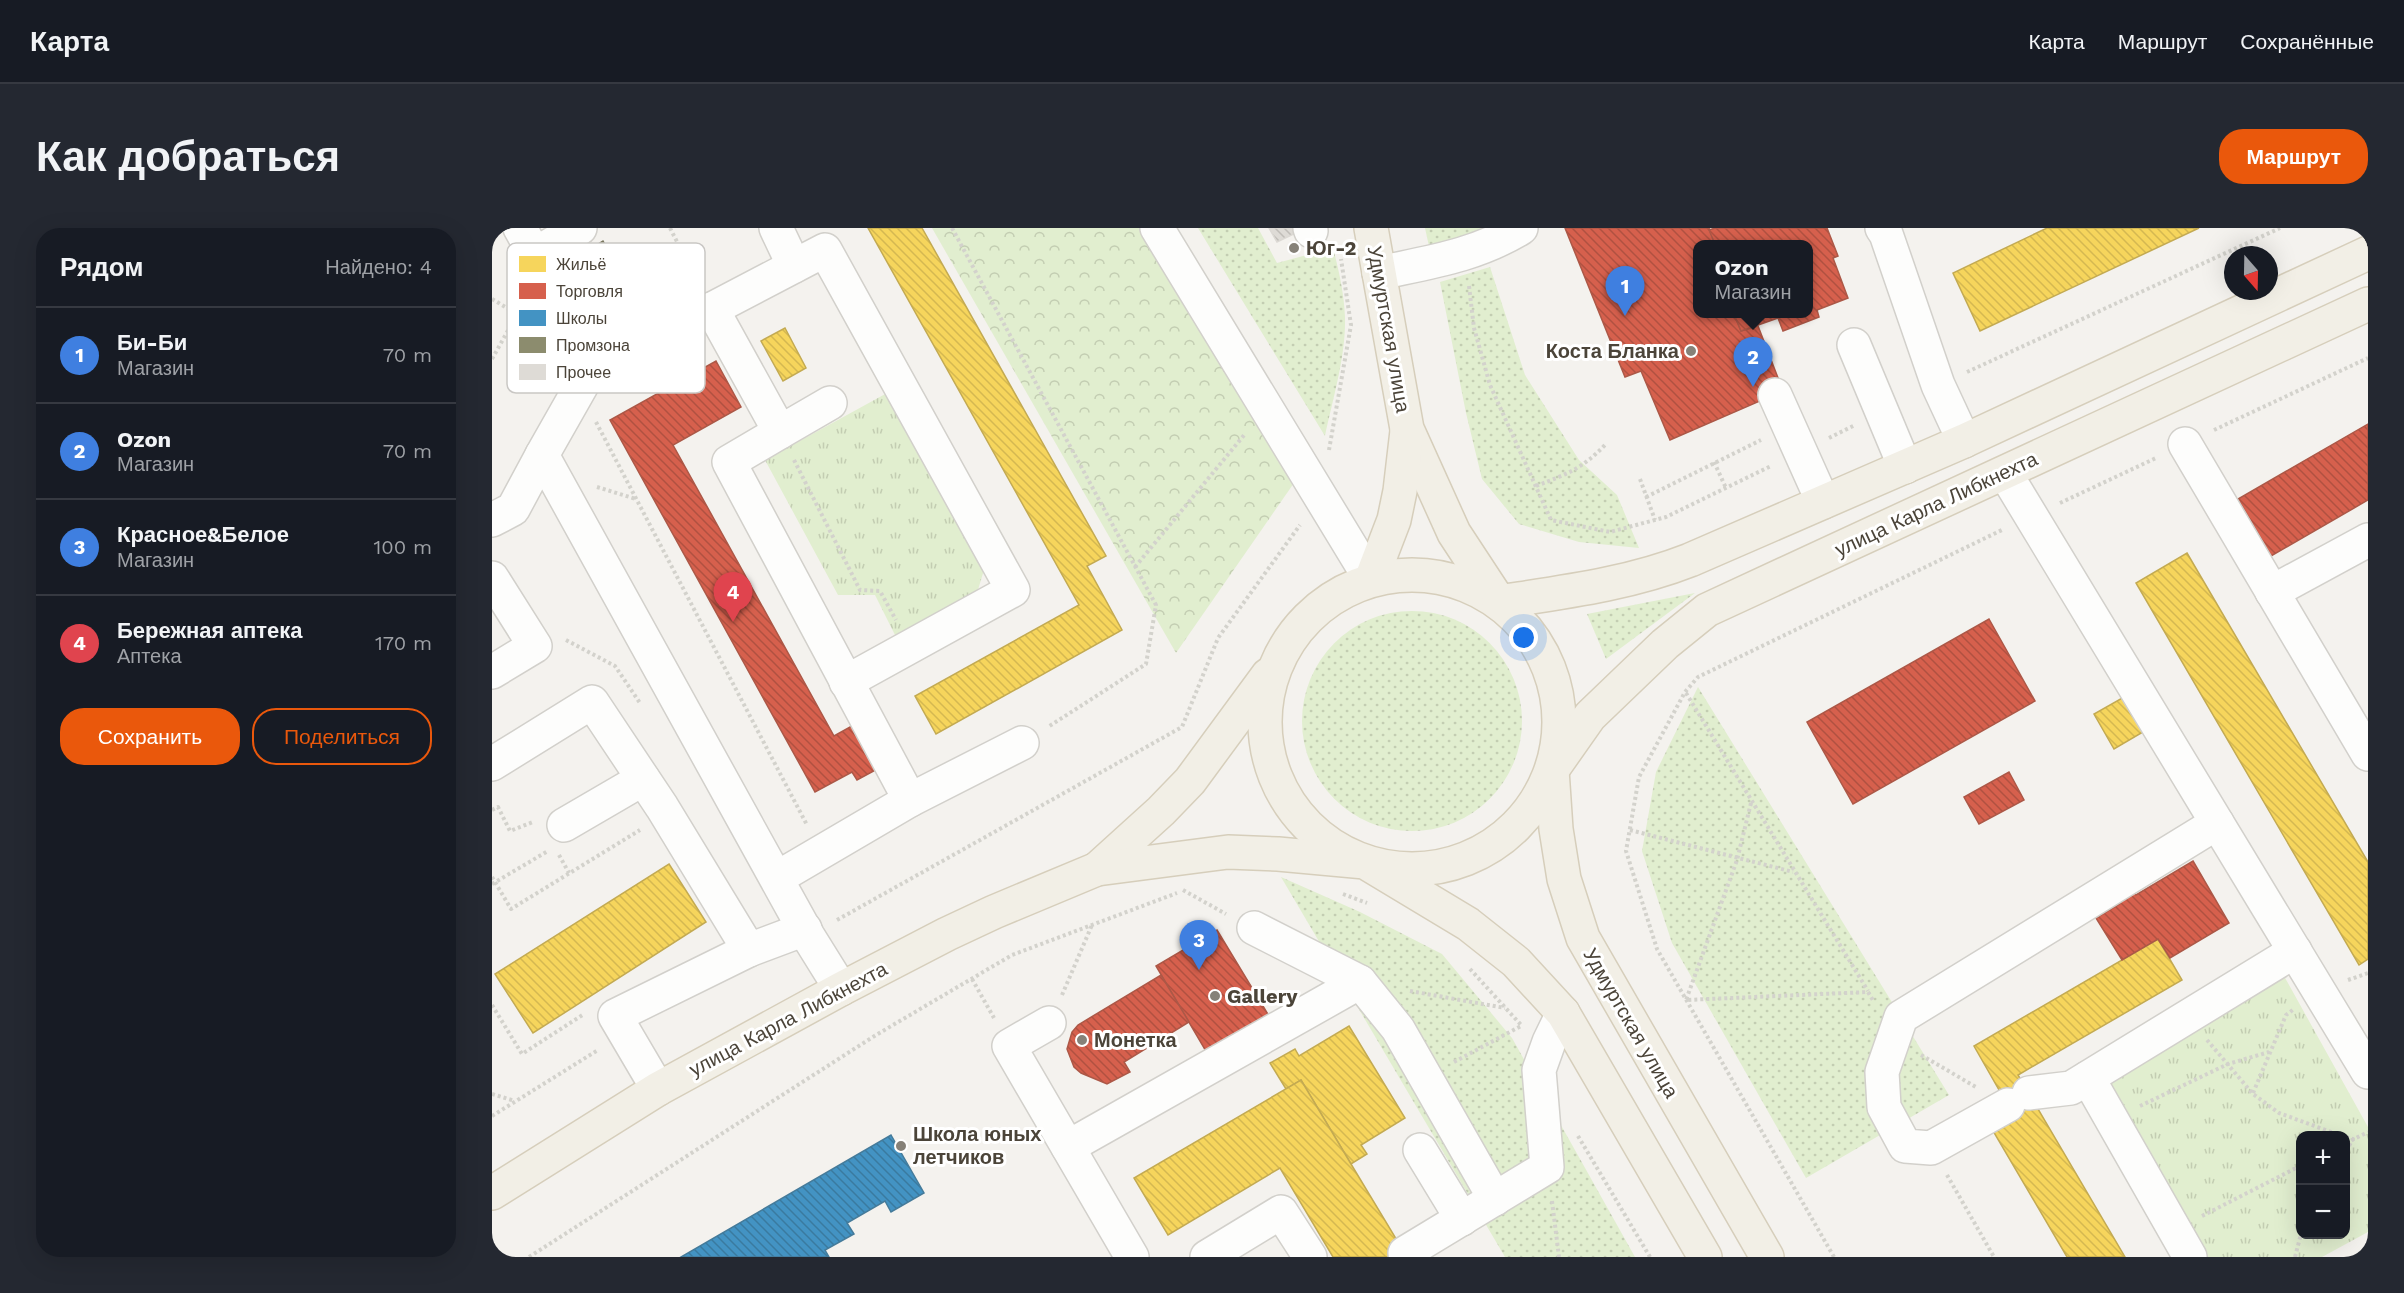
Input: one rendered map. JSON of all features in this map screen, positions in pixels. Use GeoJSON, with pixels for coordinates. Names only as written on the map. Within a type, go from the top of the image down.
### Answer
{"type":"FeatureCollection","features":[{"type":"Feature","properties":{"kind":"main road","name":"Удмуртская улица"},"geometry":{"type":"LineString","coordinates":[[1371,228],[1407,429],[1454,533],[1499,602]]}},
{"type":"Feature","properties":{"kind":"main road"},"geometry":{"type":"LineString","coordinates":[[1499,602],[1598,586],[1656,573],[1964,441],[2368,253]]}},
{"type":"Feature","properties":{"kind":"main road","name":"улица Карла Либкнехта"},"geometry":{"type":"LineString","coordinates":[[492,1193],[658,1089],[841,989],[947,934],[1097,869],[1228,852],[1365,862],[1410,869],[1456,863],[1498,843],[1531,810],[1552,770],[1590,716],[1649,659],[1707,610],[2368,304]]}},
{"type":"Feature","properties":{"kind":"main road","name":"Удмуртская улица"},"geometry":{"type":"LineString","coordinates":[[1371,580],[1394,520],[1407,429]]}},
{"type":"Feature","properties":{"kind":"main road"},"geometry":{"type":"LineString","coordinates":[[1552,770],[1560,723],[1553,677],[1532,635],[1499,602],[1459,581],[1416,574],[1371,580],[1332,598],[1300,626],[1277,662],[1265,710],[1269,758],[1288,803],[1322,839],[1468,924],[1516,962],[1563,1013],[1705,1257]]}},
{"type":"Feature","properties":{"kind":"main road","name":"улица Карла Либкнехта"},"geometry":{"type":"LineString","coordinates":[[1097,869],[1161,811],[1190,781],[1277,662]]}},
{"type":"Feature","properties":{"kind":"main road","name":"Удмуртская улица"},"geometry":{"type":"LineString","coordinates":[[1552,770],[1556,829],[1564,879],[1583,938],[1767,1257]]}},
{"type":"Feature","properties":{"kind":"lane"},"geometry":{"type":"LineString","coordinates":[[527,241],[580,228]]}},
{"type":"Feature","properties":{"kind":"lane"},"geometry":{"type":"LineString","coordinates":[[776,228],[794,266]]}},
{"type":"Feature","properties":{"kind":"lane"},"geometry":{"type":"LineString","coordinates":[[1157,228],[1371,580]]}},
{"type":"Feature","properties":{"kind":"lane"},"geometry":{"type":"LineString","coordinates":[[1379,273],[1465,255],[1507,237],[1521,228]]}},
{"type":"Feature","properties":{"kind":"lane"},"geometry":{"type":"LineString","coordinates":[[1888,230],[1938,385],[1964,441]]}},
{"type":"Feature","properties":{"kind":"lane"},"geometry":{"type":"LineString","coordinates":[[705,313],[825,250],[1014,590],[846,682]]}},
{"type":"Feature","properties":{"kind":"lane"},"geometry":{"type":"LineString","coordinates":[[712,309],[780,432]]}},
{"type":"Feature","properties":{"kind":"lane"},"geometry":{"type":"LineString","coordinates":[[1854,345],[1905,467]]}},
{"type":"Feature","properties":{"kind":"lane"},"geometry":{"type":"LineString","coordinates":[[492,520],[513,508],[580,393]]}},
{"type":"Feature","properties":{"kind":"lane"},"geometry":{"type":"LineString","coordinates":[[1775,395],[1823,502]]}},
{"type":"Feature","properties":{"kind":"lane"},"geometry":{"type":"LineString","coordinates":[[830,403],[729,462],[910,800]]}},
{"type":"Feature","properties":{"kind":"lane"},"geometry":{"type":"LineString","coordinates":[[2185,444],[2368,754]]}},
{"type":"Feature","properties":{"kind":"lane"},"geometry":{"type":"LineString","coordinates":[[542,455],[805,929],[841,989]]}},
{"type":"Feature","properties":{"kind":"lane"},"geometry":{"type":"LineString","coordinates":[[2005,473],[2368,1072]]}},
{"type":"Feature","properties":{"kind":"lane"},"geometry":{"type":"LineString","coordinates":[[2272,592],[2368,540]]}},
{"type":"Feature","properties":{"kind":"lane"},"geometry":{"type":"LineString","coordinates":[[492,578],[535,646],[492,672]]}},
{"type":"Feature","properties":{"kind":"lane"},"geometry":{"type":"LineString","coordinates":[[492,764],[592,702],[643,779],[749,950]]}},
{"type":"Feature","properties":{"kind":"lane"},"geometry":{"type":"LineString","coordinates":[[777,878],[910,800],[1022,744]]}},
{"type":"Feature","properties":{"kind":"lane"},"geometry":{"type":"LineString","coordinates":[[559,836],[643,779]]}},
{"type":"Feature","properties":{"kind":"lane"},"geometry":{"type":"LineString","coordinates":[[2217,823],[1901,1017],[1882,1072],[1884,1107],[1905,1146],[1931,1148],[2018,1099],[2071,1088],[2295,951]]}},
{"type":"Feature","properties":{"kind":"lane"},"geometry":{"type":"LineString","coordinates":[[1254,928],[1360,982],[1398,1029],[1495,1199]]}},
{"type":"Feature","properties":{"kind":"lane"},"geometry":{"type":"LineString","coordinates":[[658,1089],[615,1016],[749,950],[805,929]]}},
{"type":"Feature","properties":{"kind":"lane"},"geometry":{"type":"LineString","coordinates":[[1068,1147],[1360,982]]}},
{"type":"Feature","properties":{"kind":"lane"},"geometry":{"type":"LineString","coordinates":[[1405,1253],[1547,1167],[1539,1070],[1563,1013]]}},
{"type":"Feature","properties":{"kind":"lane"},"geometry":{"type":"LineString","coordinates":[[1049,1023],[1009,1046],[1132,1257]]}},
{"type":"Feature","properties":{"kind":"lane"},"geometry":{"type":"LineString","coordinates":[[2088,1078],[2190,1257]]}},
{"type":"Feature","properties":{"kind":"lane"},"geometry":{"type":"LineString","coordinates":[[1420,1150],[1462,1219]]}},
{"type":"Feature","properties":{"kind":"lane"},"geometry":{"type":"LineString","coordinates":[[1207,1257],[1281,1212],[1310,1257]]}},
{"type":"Feature","properties":{"kind":"path"},"geometry":{"type":"LineString","coordinates":[[670,228],[678,243]]}},
{"type":"Feature","properties":{"kind":"path"},"geometry":{"type":"LineString","coordinates":[[952,228],[1156,605],[1146,664],[1022,744]]}},
{"type":"Feature","properties":{"kind":"path"},"geometry":{"type":"LineString","coordinates":[[1340,250],[1351,325],[1345,357]]}},
{"type":"Feature","properties":{"kind":"path"},"geometry":{"type":"LineString","coordinates":[[1465,255],[1474,328],[1490,385],[1551,520]]}},
{"type":"Feature","properties":{"kind":"path"},"geometry":{"type":"LineString","coordinates":[[705,296],[712,309]]}},
{"type":"Feature","properties":{"kind":"path"},"geometry":{"type":"LineString","coordinates":[[492,299],[507,308]]}},
{"type":"Feature","properties":{"kind":"path"},"geometry":{"type":"LineString","coordinates":[[492,358],[507,332]]}},
{"type":"Feature","properties":{"kind":"path"},"geometry":{"type":"LineString","coordinates":[[1834,1257],[1657,949],[1626,851],[1639,777],[1685,692],[1698,677],[2031,516],[2368,358]]}},
{"type":"Feature","properties":{"kind":"path"},"geometry":{"type":"LineString","coordinates":[[596,393],[821,853]]}},
{"type":"Feature","properties":{"kind":"path"},"geometry":{"type":"LineString","coordinates":[[1136,567],[1267,408]]}},
{"type":"Feature","properties":{"kind":"path"},"geometry":{"type":"LineString","coordinates":[[780,432],[860,590],[880,591],[910,646]]}},
{"type":"Feature","properties":{"kind":"path"},"geometry":{"type":"LineString","coordinates":[[1536,486],[1587,464],[1606,444]]}},
{"type":"Feature","properties":{"kind":"path"},"geometry":{"type":"LineString","coordinates":[[1646,496],[1744,448]]}},
{"type":"Feature","properties":{"kind":"path"},"geometry":{"type":"LineString","coordinates":[[1714,462],[1726,488]]}},
{"type":"Feature","properties":{"kind":"path"},"geometry":{"type":"LineString","coordinates":[[1640,479],[1655,520]]}},
{"type":"Feature","properties":{"kind":"path"},"geometry":{"type":"LineString","coordinates":[[1685,692],[1868,992],[1893,1039],[2018,1099]]}},
{"type":"Feature","properties":{"kind":"path"},"geometry":{"type":"LineString","coordinates":[[1686,1000],[1737,860],[1751,803]]}},
{"type":"Feature","properties":{"kind":"path"},"geometry":{"type":"LineString","coordinates":[[492,877],[493,883],[511,909],[643,828]]}},
{"type":"Feature","properties":{"kind":"path"},"geometry":{"type":"LineString","coordinates":[[1630,830],[1737,860],[1794,873]]}},
{"type":"Feature","properties":{"kind":"path"},"geometry":{"type":"LineString","coordinates":[[493,883],[559,836]]}},
{"type":"Feature","properties":{"kind":"path"},"geometry":{"type":"LineString","coordinates":[[1183,890],[1254,928]]}},
{"type":"Feature","properties":{"kind":"path"},"geometry":{"type":"LineString","coordinates":[[1049,1023],[1093,924]]}},
{"type":"Feature","properties":{"kind":"path"},"geometry":{"type":"LineString","coordinates":[[972,979],[1009,1046]]}},
{"type":"Feature","properties":{"kind":"path"},"geometry":{"type":"LineString","coordinates":[[1360,982],[1506,1008]]}},
{"type":"Feature","properties":{"kind":"path"},"geometry":{"type":"LineString","coordinates":[[2253,1094],[2286,1015],[2319,991]]}},
{"type":"Feature","properties":{"kind":"path"},"geometry":{"type":"LineString","coordinates":[[1686,1000],[1868,992]]}},
{"type":"Feature","properties":{"kind":"path"},"geometry":{"type":"LineString","coordinates":[[2188,1016],[2253,1094],[2279,1113],[2330,1131]]}},
{"type":"Feature","properties":{"kind":"path"},"geometry":{"type":"LineString","coordinates":[[1479,1049],[1522,1025],[1539,1070]]}},
{"type":"Feature","properties":{"kind":"path"},"geometry":{"type":"LineString","coordinates":[[2111,1120],[2228,1064],[2269,1052]]}},
{"type":"Feature","properties":{"kind":"path"},"geometry":{"type":"LineString","coordinates":[[492,1094],[516,1102]]}},
{"type":"Feature","properties":{"kind":"path"},"geometry":{"type":"LineString","coordinates":[[1574,1129],[1650,1257]]}},
{"type":"Feature","properties":{"kind":"path"},"geometry":{"type":"LineString","coordinates":[[2350,1141],[2368,1132]]}},
{"type":"Feature","properties":{"kind":"path"},"geometry":{"type":"LineString","coordinates":[[2350,1144],[2353,1139]]}},
{"type":"Feature","properties":{"kind":"path"},"geometry":{"type":"LineString","coordinates":[[1931,1148],[1994,1257]]}},
{"type":"Feature","properties":{"kind":"path"},"geometry":{"type":"LineString","coordinates":[[1547,1167],[1559,1257]]}},
{"type":"Feature","properties":{"kind":"path"},"geometry":{"type":"LineString","coordinates":[[2205,1214],[2296,1168]]}},
{"type":"Feature","properties":{"kind":"path"},"geometry":{"type":"LineString","coordinates":[[2295,1257],[2300,1239]]}},
{"type":"Feature","properties":{"kind":"path"},"geometry":{"type":"LineString","coordinates":[[2355,1257],[2368,1248]]}},
{"type":"Feature","properties":{"kind":"green space"},"geometry":{"type":"Polygon","coordinates":[[[932,228],[1147,228],[1303,470],[1176,653],[932,228]]]}},
{"type":"Feature","properties":{"kind":"green space"},"geometry":{"type":"Polygon","coordinates":[[[1198,228],[1258,228],[1277,263],[1333,248],[1342,291],[1345,332],[1325,436],[1198,228]]]}},
{"type":"Feature","properties":{"kind":"green space"},"geometry":{"type":"Polygon","coordinates":[[[1425,228],[1483,228],[1430,251],[1425,228]]]}},
{"type":"Feature","properties":{"kind":"green space"},"geometry":{"type":"Polygon","coordinates":[[[1490,267],[1525,375],[1579,460],[1617,495],[1639,548],[1579,542],[1519,524],[1482,479],[1466,413],[1440,282],[1490,267]]]}},
{"type":"Feature","properties":{"kind":"green space"},"geometry":{"type":"Polygon","coordinates":[[[887,393],[984,570],[977,593],[895,635],[875,595],[838,595],[765,460],[887,393]]]}},
{"type":"Feature","properties":{"kind":"green space"},"geometry":{"type":"Polygon","coordinates":[[[1695,593],[1606,659],[1587,614],[1695,593]]]}},
{"type":"Feature","properties":{"kind":"green space"},"geometry":{"type":"Polygon","coordinates":[[[1412,611],[1433,613],[1454,619],[1490,643],[1514,679],[1520,700],[1522,721],[1520,742],[1514,763],[1490,799],[1454,823],[1433,829],[1412,831],[1391,829],[1370,823],[1334,799],[1310,763],[1304,742],[1302,721],[1304,700],[1310,679],[1334,643],[1370,619],[1391,613],[1412,611]]]}},
{"type":"Feature","properties":{"kind":"green space"},"geometry":{"type":"Polygon","coordinates":[[[1698,687],[1949,1095],[1806,1178],[1672,943],[1642,851],[1656,772],[1698,687]]]}},
{"type":"Feature","properties":{"kind":"green space"},"geometry":{"type":"Polygon","coordinates":[[[1281,877],[1360,912],[1442,954],[1512,1038],[1635,1257],[1505,1257],[1281,877]]]}},
{"type":"Feature","properties":{"kind":"green space"},"geometry":{"type":"Polygon","coordinates":[[[2284,976],[2368,1127],[2368,1232],[2322,1257],[2208,1257],[2106,1074],[2284,976]]]}},
{"type":"Feature","properties":{"kind":"building: Жильё"},"geometry":{"type":"Polygon","coordinates":[[[868,228],[922,228],[1106,556],[1087,566],[1122,630],[936,734],[915,696],[1079,605],[868,228]]]}},
{"type":"Feature","properties":{"kind":"building: Жильё"},"geometry":{"type":"Polygon","coordinates":[[[2047,228],[2199,228],[1980,331],[1953,273],[2047,228]]]}},
{"type":"Feature","properties":{"kind":"building: Жильё"},"geometry":{"type":"Polygon","coordinates":[[[785,328],[806,368],[783,381],[761,341],[785,328]]]}},
{"type":"Feature","properties":{"kind":"building: Жильё"},"geometry":{"type":"Polygon","coordinates":[[[2187,553],[2368,862],[2368,959],[2359,965],[2136,583],[2187,553]]]}},
{"type":"Feature","properties":{"kind":"building: Жильё"},"geometry":{"type":"Polygon","coordinates":[[[2124,697],[2143,732],[2114,749],[2094,714],[2124,697]]]}},
{"type":"Feature","properties":{"kind":"building: Жильё"},"geometry":{"type":"Polygon","coordinates":[[[669,864],[706,922],[533,1033],[495,974],[669,864]]]}},
{"type":"Feature","properties":{"kind":"building: Жильё"},"geometry":{"type":"Polygon","coordinates":[[[2158,939],[2182,980],[2018,1075],[2125,1257],[2067,1257],[1989,1124],[2011,1111],[1974,1046],[2158,939]]]}},
{"type":"Feature","properties":{"kind":"building: Жильё"},"geometry":{"type":"Polygon","coordinates":[[[1349,1026],[1405,1118],[1361,1145],[1367,1154],[1351,1164],[1301,1080],[1286,1089],[1270,1063],[1295,1049],[1299,1056],[1349,1026]]]}},
{"type":"Feature","properties":{"kind":"building: Жильё"},"geometry":{"type":"Polygon","coordinates":[[[1301,1080],[1407,1257],[1333,1257],[1280,1168],[1168,1235],[1134,1178],[1301,1080]]]}},
{"type":"Feature","properties":{"kind":"building: Торговля","name":"Коста Бланка"},"geometry":{"type":"Polygon","coordinates":[[[1565,228],[1709,228],[1714,240],[1693,240],[1693,318],[1736,318],[1741,331],[1758,326],[1783,391],[1670,440],[1641,371],[1625,377],[1565,228]]]}},
{"type":"Feature","properties":{"kind":"building: Торговля"},"geometry":{"type":"Polygon","coordinates":[[[1715,228],[1827,228],[1838,256],[1833,258],[1848,298],[1817,310],[1819,317],[1783,331],[1778,318],[1813,318],[1813,240],[1713,240],[1709,230],[1715,228]]]}},
{"type":"Feature","properties":{"kind":"building: Торговля"},"geometry":{"type":"Polygon","coordinates":[[[1736,318],[1778,318],[1741,331],[1736,318]]]}},
{"type":"Feature","properties":{"kind":"building: Торговля"},"geometry":{"type":"Polygon","coordinates":[[[716,361],[741,407],[673,445],[834,736],[859,722],[883,766],[857,780],[852,772],[815,792],[610,420],[659,393],[705,393],[705,367],[716,361]]]}},
{"type":"Feature","properties":{"kind":"building: Торговля"},"geometry":{"type":"Polygon","coordinates":[[[2368,424],[2368,500],[2271,556],[2238,499],[2368,424]]]}},
{"type":"Feature","properties":{"kind":"building: Торговля"},"geometry":{"type":"Polygon","coordinates":[[[1989,619],[2035,701],[1853,804],[1807,722],[1989,619]]]}},
{"type":"Feature","properties":{"kind":"building: Торговля"},"geometry":{"type":"Polygon","coordinates":[[[2009,772],[2024,800],[1979,824],[1964,797],[2009,772]]]}},
{"type":"Feature","properties":{"kind":"building: Торговля"},"geometry":{"type":"Polygon","coordinates":[[[2193,861],[2229,923],[2170,958],[2158,939],[2122,960],[2096,918],[2121,903],[2117,897],[2132,888],[2136,895],[2193,861]]]}},
{"type":"Feature","properties":{"kind":"building: Торговля","name":"Gallery"},"geometry":{"type":"Polygon","coordinates":[[[1217,930],[1269,1016],[1207,1053],[1156,966],[1217,930]]]}},
{"type":"Feature","properties":{"kind":"building: Торговля","name":"Монетка"},"geometry":{"type":"Polygon","coordinates":[[[1161,975],[1189,1022],[1124,1062],[1130,1072],[1107,1084],[1081,1073],[1074,1067],[1067,1049],[1072,1032],[1078,1025],[1161,975]]]}},
{"type":"Feature","properties":{"kind":"building: Школы"},"geometry":{"type":"Polygon","coordinates":[[[891,1135],[924,1193],[891,1212],[885,1201],[847,1223],[854,1234],[825,1250],[829,1257],[681,1257],[891,1135]]]}},
{"type":"Feature","properties":{"kind":"building: Прочее"},"geometry":{"type":"Polygon","coordinates":[[[1269,228],[1296,228],[1298,232],[1277,242],[1269,228]]]}},
{"type":"Feature","properties":{"kind":"place","name":"Юг-2"},"geometry":{"type":"Point","coordinates":[1294,248]}},
{"type":"Feature","properties":{"kind":"place","name":"Би-Би"},"geometry":{"type":"Point","coordinates":[1625,316]}},
{"type":"Feature","properties":{"kind":"place","name":"Коста Бланка"},"geometry":{"type":"Point","coordinates":[1691,351]}},
{"type":"Feature","properties":{"kind":"place","name":"Ozon"},"geometry":{"type":"Point","coordinates":[1753,387]}},
{"type":"Feature","properties":{"kind":"place","name":"Бережная аптека"},"geometry":{"type":"Point","coordinates":[733,622]}},
{"type":"Feature","properties":{"kind":"place","name":"Красное&Белое"},"geometry":{"type":"Point","coordinates":[1199,970]}},
{"type":"Feature","properties":{"kind":"place","name":"Gallery"},"geometry":{"type":"Point","coordinates":[1215,996]}},
{"type":"Feature","properties":{"kind":"place","name":"Монетка"},"geometry":{"type":"Point","coordinates":[1082,1040]}},
{"type":"Feature","properties":{"kind":"place","name":"Школа юных летчиков"},"geometry":{"type":"Point","coordinates":[901,1146]}}]}
